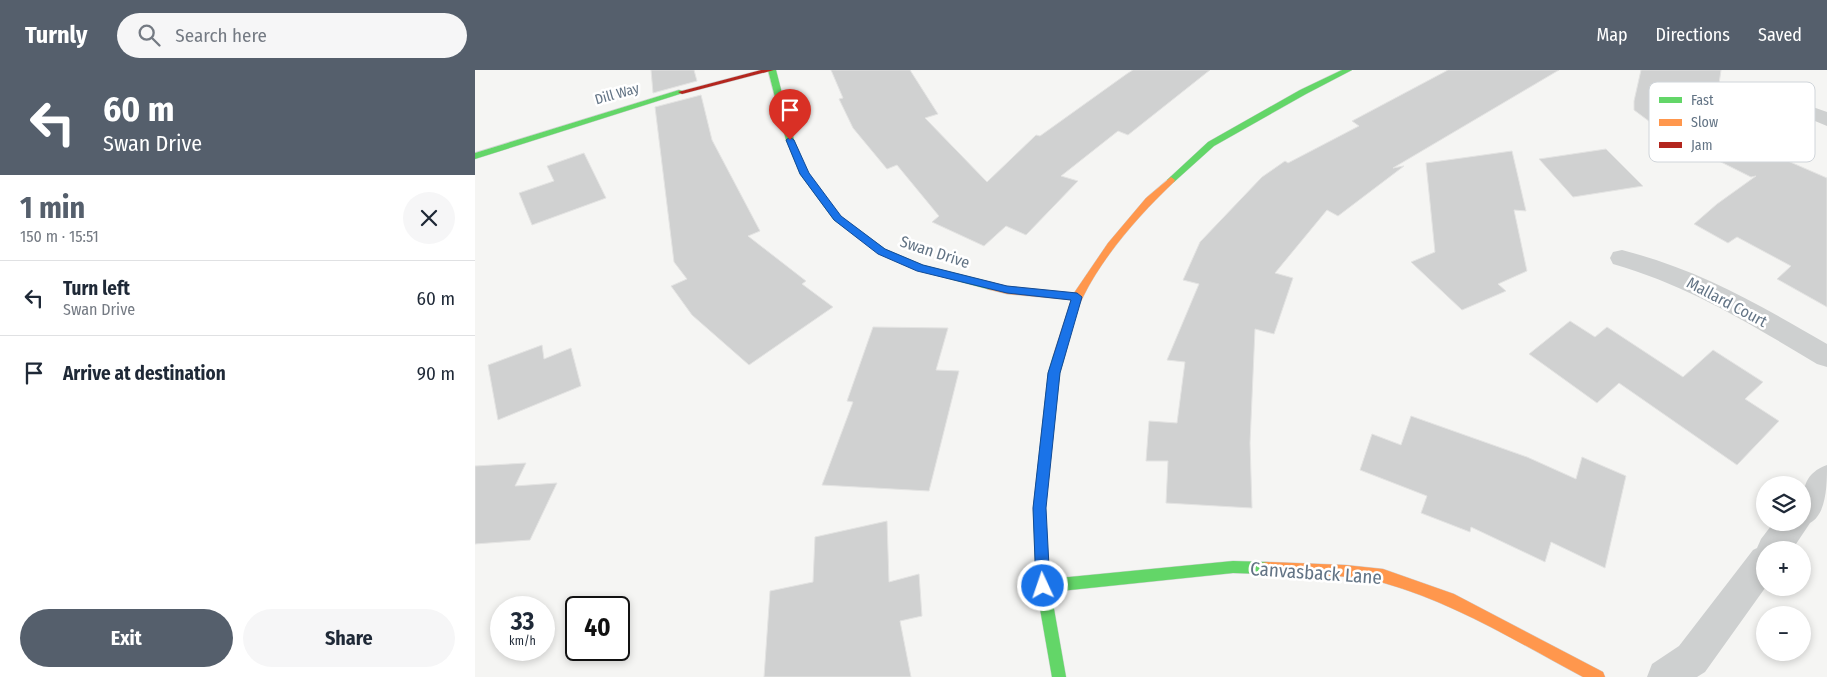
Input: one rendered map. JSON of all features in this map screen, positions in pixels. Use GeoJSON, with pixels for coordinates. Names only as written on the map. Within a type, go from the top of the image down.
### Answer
{"type":"FeatureCollection","features":[{"type":"Feature","properties":{"kind":"street","name":"Dill Way"},"geometry":{"type":"LineString","coordinates":[[475,156],[607,112],[733,78],[771,70]]}},
{"type":"Feature","properties":{"kind":"street","name":"Swan Drive"},"geometry":{"type":"LineString","coordinates":[[771,70],[790,140],[804,174],[837,218],[874,246],[920,268],[1007,290],[1077,297]]}},
{"type":"Feature","properties":{"kind":"street"},"geometry":{"type":"LineString","coordinates":[[1059,677],[1043,586],[1039,508],[1054,373],[1077,297],[1111,245],[1149,200],[1211,144],[1303,92],[1348,70]]}},
{"type":"Feature","properties":{"kind":"street","name":"Mallard Court"},"geometry":{"type":"LineString","coordinates":[[1622,258],[1692,281],[1827,356]]}},
{"type":"Feature","properties":{"kind":"street"},"geometry":{"type":"LineString","coordinates":[[1811,499],[1827,478]]}},
{"type":"Feature","properties":{"kind":"street","name":"Canvasback Lane"},"geometry":{"type":"LineString","coordinates":[[1043,586],[1233,567],[1345,571],[1383,576],[1449,599],[1598,677]]}},
{"type":"Feature","properties":{"kind":"street"},"geometry":{"type":"LineString","coordinates":[[1665,677],[1693,659],[1756,573]]}},
{"type":"Feature","properties":{"kind":"building"},"geometry":{"type":"Polygon","coordinates":[[[651,70],[694,70],[697,81],[653,93],[651,70]]]}},
{"type":"Feature","properties":{"kind":"building"},"geometry":{"type":"Polygon","coordinates":[[[831,70],[910,70],[938,114],[925,118],[987,182],[1036,135],[1040,136],[1133,70],[1210,70],[1128,135],[1118,131],[1061,176],[1078,181],[1026,235],[1006,226],[984,246],[932,222],[939,216],[897,165],[887,169],[853,128],[839,99],[843,98],[831,70]]]}},
{"type":"Feature","properties":{"kind":"building"},"geometry":{"type":"Polygon","coordinates":[[[1448,70],[1559,70],[1393,168],[1404,166],[1338,216],[1327,210],[1275,273],[1293,278],[1274,334],[1255,329],[1250,443],[1252,508],[1166,503],[1168,461],[1146,461],[1149,421],[1177,423],[1185,362],[1167,360],[1199,284],[1183,280],[1200,242],[1262,177],[1285,161],[1288,163],[1359,126],[1352,121],[1448,70]]]}},
{"type":"Feature","properties":{"kind":"building"},"geometry":{"type":"Polygon","coordinates":[[[1641,70],[1721,70],[1719,82],[1649,82],[1649,121],[1634,110],[1634,101],[1641,70]]]}},
{"type":"Feature","properties":{"kind":"building"},"geometry":{"type":"Polygon","coordinates":[[[701,95],[712,140],[760,231],[748,236],[806,281],[802,284],[833,307],[749,365],[692,315],[671,286],[687,279],[674,262],[655,107],[701,95]]]}},
{"type":"Feature","properties":{"kind":"building"},"geometry":{"type":"Polygon","coordinates":[[[1606,149],[1643,186],[1573,197],[1539,159],[1606,149]]]}},
{"type":"Feature","properties":{"kind":"building"},"geometry":{"type":"Polygon","coordinates":[[[1512,151],[1526,211],[1514,210],[1527,271],[1498,284],[1506,291],[1462,310],[1411,262],[1435,252],[1426,163],[1512,151]]]}},
{"type":"Feature","properties":{"kind":"building"},"geometry":{"type":"Polygon","coordinates":[[[584,153],[606,198],[532,225],[519,193],[554,181],[547,166],[584,153]]]}},
{"type":"Feature","properties":{"kind":"building"},"geometry":{"type":"Polygon","coordinates":[[[1721,162],[1790,162],[1827,178],[1827,307],[1777,279],[1791,266],[1737,237],[1728,243],[1694,224],[1717,204],[1756,176],[1751,177],[1721,162]]]}},
{"type":"Feature","properties":{"kind":"building"},"geometry":{"type":"Polygon","coordinates":[[[1570,321],[1595,337],[1607,327],[1683,377],[1713,350],[1763,382],[1745,399],[1779,421],[1737,465],[1619,383],[1597,403],[1529,354],[1570,321]]]}},
{"type":"Feature","properties":{"kind":"building"},"geometry":{"type":"Polygon","coordinates":[[[873,327],[948,328],[936,370],[959,371],[929,491],[822,485],[853,402],[847,401],[873,327]]]}},
{"type":"Feature","properties":{"kind":"building"},"geometry":{"type":"Polygon","coordinates":[[[542,345],[544,359],[571,348],[581,386],[498,420],[488,365],[542,345]]]}},
{"type":"Feature","properties":{"kind":"building"},"geometry":{"type":"Polygon","coordinates":[[[1411,416],[1527,457],[1576,479],[1582,457],[1626,476],[1605,568],[1551,542],[1545,562],[1471,527],[1470,532],[1421,513],[1427,496],[1360,470],[1372,434],[1401,445],[1411,416]]]}},
{"type":"Feature","properties":{"kind":"building"},"geometry":{"type":"Polygon","coordinates":[[[526,463],[515,486],[557,483],[530,540],[475,544],[475,466],[526,463]]]}},
{"type":"Feature","properties":{"kind":"building"},"geometry":{"type":"Polygon","coordinates":[[[887,521],[889,582],[919,574],[922,616],[900,621],[911,677],[764,677],[770,591],[813,582],[815,537],[887,521]]]}},
{"type":"Feature","properties":{"kind":"traffic: fast"},"geometry":{"type":"LineString","coordinates":[[772,70],[790,140],[804,174],[837,218],[882,251],[920,268],[991,286]]}},
{"type":"Feature","properties":{"kind":"traffic: fast"},"geometry":{"type":"LineString","coordinates":[[1171,180],[1211,144],[1303,92],[1348,70]]}},
{"type":"Feature","properties":{"kind":"traffic: fast"},"geometry":{"type":"LineString","coordinates":[[475,156],[682,92]]}},
{"type":"Feature","properties":{"kind":"traffic: fast"},"geometry":{"type":"LineString","coordinates":[[1059,356],[1054,373],[1039,509],[1043,586],[1059,677]]}},
{"type":"Feature","properties":{"kind":"traffic: fast"},"geometry":{"type":"LineString","coordinates":[[1043,586],[1233,567],[1267,568]]}},
{"type":"Feature","properties":{"kind":"traffic: slow"},"geometry":{"type":"LineString","coordinates":[[1059,356],[1077,297],[1111,245],[1149,200],[1171,180]]}},
{"type":"Feature","properties":{"kind":"traffic: slow"},"geometry":{"type":"LineString","coordinates":[[991,286],[1007,290],[1077,297]]}},
{"type":"Feature","properties":{"kind":"traffic: slow"},"geometry":{"type":"LineString","coordinates":[[1267,568],[1345,571],[1383,576],[1449,599],[1598,677]]}},
{"type":"Feature","properties":{"kind":"traffic: jam"},"geometry":{"type":"LineString","coordinates":[[682,92],[770,70]]}},
{"type":"Feature","properties":{"kind":"route"},"geometry":{"type":"LineString","coordinates":[[790,140],[804,174],[837,218],[882,251],[920,268],[1007,290],[1077,297],[1054,373],[1039,508],[1043,586]]}}]}
